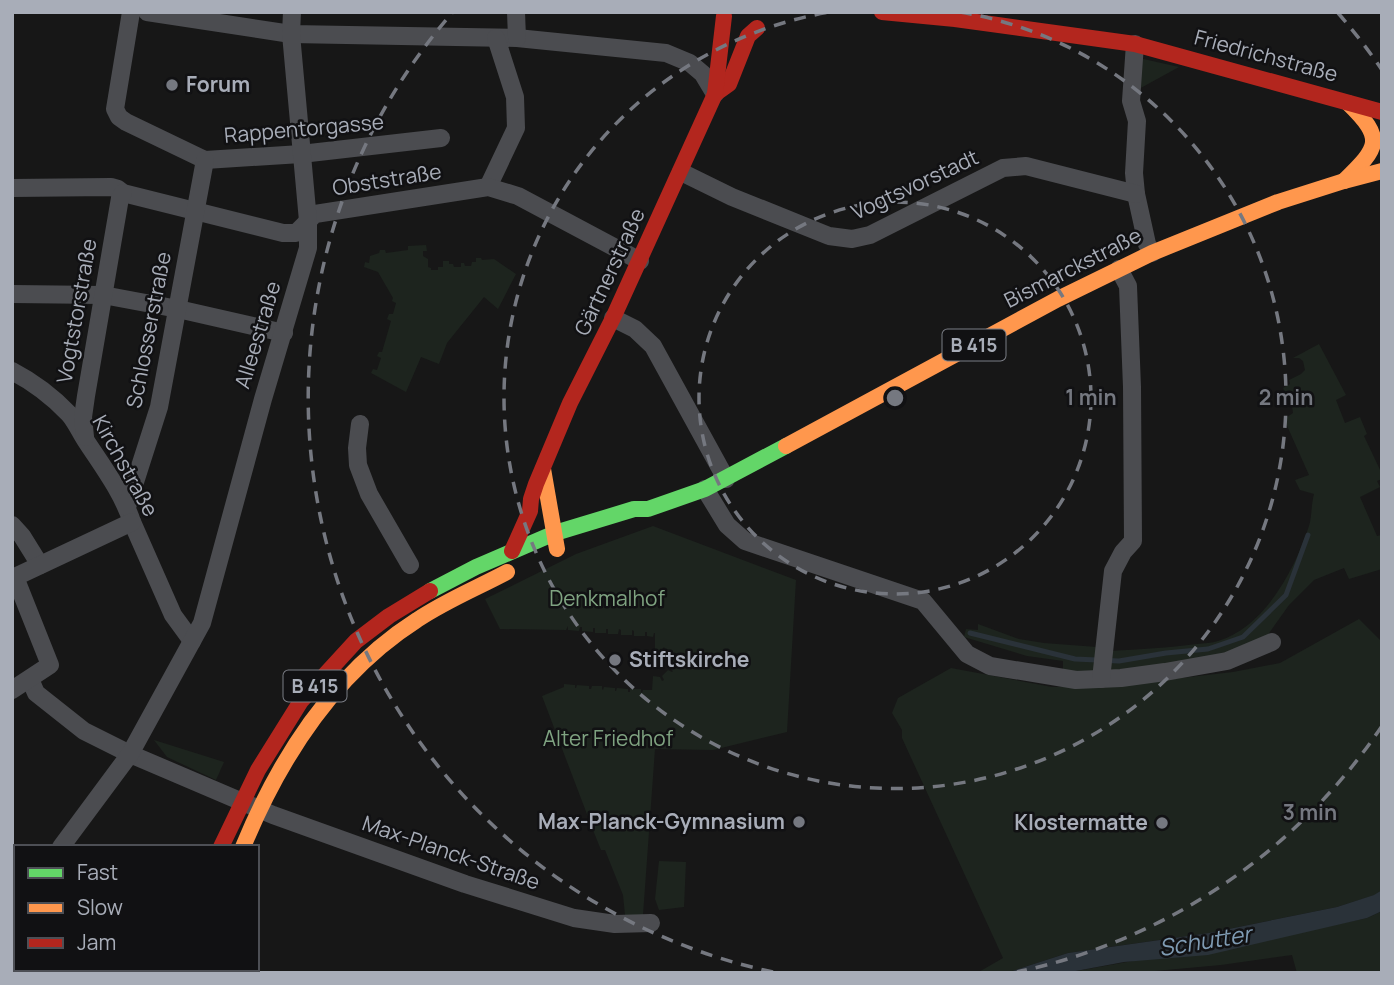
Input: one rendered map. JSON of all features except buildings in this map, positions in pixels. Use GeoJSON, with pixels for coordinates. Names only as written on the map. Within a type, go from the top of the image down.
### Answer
{"type":"FeatureCollection","features":[{"type":"Feature","properties":{"kind":"main road","name":"Friedrichstraße"},"geometry":{"type":"LineString","coordinates":[[883,12],[955,19],[1135,44],[1382,113]]}},
{"type":"Feature","properties":{"kind":"main road","name":"Gärtnerstraße"},"geometry":{"type":"LineString","coordinates":[[715,94],[729,83],[748,36],[763,24],[748,29],[739,27],[730,23],[723,14]]}},
{"type":"Feature","properties":{"kind":"main road","name":"Gärtnerstraße"},"geometry":{"type":"LineString","coordinates":[[512,551],[530,511],[531,499],[570,403],[613,318],[715,94],[723,14]]}},
{"type":"Feature","properties":{"kind":"main road","name":"Friedrichstraße"},"geometry":{"type":"LineString","coordinates":[[1347,102],[1382,121]]}},
{"type":"Feature","properties":{"kind":"main road","name":"Friedrichstraße"},"geometry":{"type":"LineString","coordinates":[[1344,181],[1367,158],[1373,145],[1371,129],[1347,102]]}},
{"type":"Feature","properties":{"kind":"main road","name":"Bismarckstraße"},"geometry":{"type":"LineString","coordinates":[[552,540],[634,509],[648,509],[726,479],[1058,299],[1152,253],[1268,206],[1382,171]]}},
{"type":"Feature","properties":{"kind":"main road"},"geometry":{"type":"LineString","coordinates":[[543,468],[552,540]]}},
{"type":"Feature","properties":{"kind":"main road"},"geometry":{"type":"LineString","coordinates":[[530,511],[534,523],[552,540]]}},
{"type":"Feature","properties":{"kind":"main road","name":"B 415"},"geometry":{"type":"LineString","coordinates":[[243,845],[257,770],[301,701],[356,641],[418,597],[512,551],[552,540]]}},
{"type":"Feature","properties":{"kind":"main road","name":"B 415"},"geometry":{"type":"LineString","coordinates":[[222,845],[250,806],[275,778],[318,711],[374,651],[416,620],[521,565],[552,540]]}},
{"type":"Feature","properties":{"kind":"street","name":"Rappentorgasse"},"geometry":{"type":"LineString","coordinates":[[131,12],[115,109],[119,117],[126,122],[205,160],[301,154],[441,138]]}},
{"type":"Feature","properties":{"kind":"street"},"geometry":{"type":"LineString","coordinates":[[147,12],[291,33],[517,38],[666,52],[690,63],[704,74],[715,94]]}},
{"type":"Feature","properties":{"kind":"street","name":"Alleestraße"},"geometry":{"type":"LineString","coordinates":[[192,641],[202,622],[307,248],[308,221],[291,33],[292,12]]}},
{"type":"Feature","properties":{"kind":"street"},"geometry":{"type":"LineString","coordinates":[[516,12],[517,38]]}},
{"type":"Feature","properties":{"kind":"street"},"geometry":{"type":"LineString","coordinates":[[488,187],[516,128],[515,97],[496,38]]}},
{"type":"Feature","properties":{"kind":"street"},"geometry":{"type":"LineString","coordinates":[[1135,44],[1131,101],[1137,121],[1136,194],[1147,244],[1152,253]]}},
{"type":"Feature","properties":{"kind":"street","name":"Schlosserstraße"},"geometry":{"type":"LineString","coordinates":[[129,514],[159,407],[205,160]]}},
{"type":"Feature","properties":{"kind":"street","name":"Vogtsvorstadt"},"geometry":{"type":"LineString","coordinates":[[681,172],[732,197],[829,236],[852,239],[870,235],[1003,168],[1026,166],[1136,194]]}},
{"type":"Feature","properties":{"kind":"street","name":"Obststraße"},"geometry":{"type":"LineString","coordinates":[[12,188],[111,187],[123,193],[197,212],[283,233],[296,233],[315,214],[488,187],[518,196],[639,261]]}},
{"type":"Feature","properties":{"kind":"street","name":"Vogtstorstraße"},"geometry":{"type":"LineString","coordinates":[[85,439],[83,417],[86,396],[123,193]]}},
{"type":"Feature","properties":{"kind":"street"},"geometry":{"type":"LineString","coordinates":[[1102,673],[1113,571],[1123,552],[1133,541],[1128,286],[1119,269]]}},
{"type":"Feature","properties":{"kind":"street"},"geometry":{"type":"LineString","coordinates":[[12,294],[103,295],[284,333]]}},
{"type":"Feature","properties":{"kind":"street"},"geometry":{"type":"LineString","coordinates":[[613,318],[635,329],[653,346],[726,479]]}},
{"type":"Feature","properties":{"kind":"street","name":"Kirchstraße"},"geometry":{"type":"LineString","coordinates":[[12,371],[38,386],[70,415],[107,471],[173,615],[192,641]]}},
{"type":"Feature","properties":{"kind":"street"},"geometry":{"type":"LineString","coordinates":[[360,424],[358,466],[369,494],[410,565]]}},
{"type":"Feature","properties":{"kind":"street"},"geometry":{"type":"LineString","coordinates":[[705,489],[727,525],[745,541],[923,601],[967,654],[990,666],[1076,680],[1102,673],[1165,672],[1227,661],[1272,642]]}},
{"type":"Feature","properties":{"kind":"street"},"geometry":{"type":"LineString","coordinates":[[12,690],[50,665],[15,577],[129,514]]}},
{"type":"Feature","properties":{"kind":"street"},"geometry":{"type":"LineString","coordinates":[[12,526],[22,536],[40,565]]}},
{"type":"Feature","properties":{"kind":"street"},"geometry":{"type":"LineString","coordinates":[[63,845],[131,754],[192,641]]}},
{"type":"Feature","properties":{"kind":"street","name":"Max-Planck-Straße"},"geometry":{"type":"LineString","coordinates":[[30,678],[36,693],[83,731],[250,806],[465,884],[574,918],[615,924],[651,923]]}},
{"type":"Feature","properties":{"kind":"green space"},"geometry":{"type":"Polygon","coordinates":[[[1139,58],[1179,67],[1137,90],[1139,58]]]}},
{"type":"Feature","properties":{"kind":"green space"},"geometry":{"type":"Polygon","coordinates":[[[426,245],[427,251],[423,251],[423,256],[428,259],[428,267],[431,270],[443,267],[443,261],[449,261],[454,267],[461,267],[461,263],[471,266],[472,262],[476,262],[476,258],[481,258],[494,259],[516,274],[498,309],[484,297],[447,343],[439,364],[421,357],[406,392],[371,373],[373,369],[377,370],[381,358],[377,356],[382,352],[391,321],[387,319],[389,314],[393,314],[396,303],[392,301],[393,298],[378,272],[364,267],[365,262],[369,263],[370,256],[380,250],[385,250],[386,253],[408,250],[408,246],[426,245]]]}},
{"type":"Feature","properties":{"kind":"green space"},"geometry":{"type":"Polygon","coordinates":[[[1319,344],[1346,395],[1336,400],[1345,423],[1360,417],[1367,434],[1364,436],[1382,474],[1382,479],[1377,481],[1380,487],[1360,497],[1377,536],[1382,535],[1382,569],[1349,579],[1344,568],[1314,580],[1289,605],[1267,636],[1239,652],[1183,663],[1108,671],[1111,651],[1211,643],[1235,634],[1264,610],[1276,594],[1303,543],[1310,522],[1314,494],[1300,490],[1295,480],[1309,475],[1284,419],[1293,413],[1283,388],[1290,384],[1289,380],[1305,370],[1303,361],[1293,358],[1319,344]]]}},
{"type":"Feature","properties":{"kind":"green space"},"geometry":{"type":"Polygon","coordinates":[[[653,526],[796,580],[787,732],[713,750],[655,749],[643,915],[625,915],[623,895],[605,850],[601,850],[542,696],[564,687],[564,684],[575,685],[575,688],[577,685],[589,686],[589,689],[592,686],[602,686],[603,690],[604,687],[615,688],[615,691],[617,688],[628,689],[628,692],[630,689],[641,689],[642,693],[643,690],[652,690],[653,676],[660,677],[662,681],[662,676],[668,670],[673,671],[669,668],[669,660],[673,657],[669,658],[663,652],[664,647],[661,651],[655,651],[655,633],[653,637],[647,636],[647,632],[645,636],[634,636],[632,630],[632,635],[621,635],[619,629],[618,634],[608,634],[606,629],[606,633],[595,633],[595,628],[593,632],[582,631],[580,627],[579,631],[568,630],[568,626],[566,630],[500,629],[485,599],[576,554],[653,526]]]}},
{"type":"Feature","properties":{"kind":"green space","name":"Klostermatte"},"geometry":{"type":"Polygon","coordinates":[[[1359,619],[1382,642],[1382,890],[1375,895],[1337,907],[1209,933],[1068,953],[1006,973],[977,973],[1003,958],[902,738],[902,730],[892,713],[898,698],[951,668],[1052,687],[1111,686],[1233,672],[1280,663],[1359,619]]]}},
{"type":"Feature","properties":{"kind":"green space"},"geometry":{"type":"Polygon","coordinates":[[[978,624],[1019,639],[1097,647],[1096,667],[1091,673],[1063,673],[1063,661],[1027,656],[964,637],[966,629],[978,630],[978,624]]]}},
{"type":"Feature","properties":{"kind":"green space"},"geometry":{"type":"Polygon","coordinates":[[[154,740],[224,762],[216,780],[167,757],[154,740]]]}},
{"type":"Feature","properties":{"kind":"green space"},"geometry":{"type":"Polygon","coordinates":[[[659,861],[686,862],[684,907],[659,910],[655,899],[659,861]]]}},
{"type":"Feature","properties":{"kind":"green space"},"geometry":{"type":"Polygon","coordinates":[[[1382,911],[1382,973],[1297,973],[1292,955],[1133,973],[1065,973],[1329,926],[1367,918],[1382,911]]]}},
{"type":"Feature","properties":{"kind":"water","name":"Schutter"},"geometry":{"type":"Polygon","coordinates":[[[1382,890],[1382,911],[1367,918],[1208,955],[1124,962],[1065,973],[1006,973],[1068,953],[1209,933],[1337,907],[1382,890]]]}},
{"type":"Feature","properties":{"kind":"waterway"},"geometry":{"type":"LineString","coordinates":[[970,633],[1075,659],[1119,661],[1208,649],[1243,637],[1286,595],[1308,535]]}},
{"type":"Feature","properties":{"kind":"traffic: fast"},"geometry":{"type":"LineString","coordinates":[[430,591],[476,567],[555,533],[634,509],[648,509],[705,489],[786,446]]}},
{"type":"Feature","properties":{"kind":"traffic: slow"},"geometry":{"type":"LineString","coordinates":[[1344,181],[1365,160],[1373,143],[1368,126],[1348,103]]}},
{"type":"Feature","properties":{"kind":"traffic: slow"},"geometry":{"type":"LineString","coordinates":[[786,446],[1058,299],[1152,253],[1278,202],[1382,171]]}},
{"type":"Feature","properties":{"kind":"traffic: slow"},"geometry":{"type":"LineString","coordinates":[[543,469],[557,549]]}},
{"type":"Feature","properties":{"kind":"traffic: slow"},"geometry":{"type":"LineString","coordinates":[[244,845],[292,750],[335,691],[360,665],[387,641],[428,613],[507,572]]}},
{"type":"Feature","properties":{"kind":"traffic: jam"},"geometry":{"type":"LineString","coordinates":[[882,12],[955,19],[1135,44],[1382,112]]}},
{"type":"Feature","properties":{"kind":"traffic: jam"},"geometry":{"type":"LineString","coordinates":[[512,551],[530,511],[536,484],[570,403],[613,318],[715,94],[724,16]]}},
{"type":"Feature","properties":{"kind":"traffic: jam"},"geometry":{"type":"LineString","coordinates":[[715,94],[729,84],[748,36],[757,28]]}},
{"type":"Feature","properties":{"kind":"traffic: jam"},"geometry":{"type":"LineString","coordinates":[[222,845],[258,770],[301,701],[356,641],[389,616],[430,591]]}},
{"type":"Feature","properties":{"kind":"place","name":"Forum"},"geometry":{"type":"Point","coordinates":[172,85]}},
{"type":"Feature","properties":{"kind":"place","name":"Stiftskirche"},"geometry":{"type":"Point","coordinates":[615,660]}},
{"type":"Feature","properties":{"kind":"place","name":"Max-Planck-Gymnasium"},"geometry":{"type":"Point","coordinates":[799,822]}},
{"type":"Feature","properties":{"kind":"place","name":"Klostermatte"},"geometry":{"type":"Point","coordinates":[1162,823]}},
{"type":"Feature","properties":{"kind":"park label","name":"Denkmalhof"},"geometry":{"type":"Point","coordinates":[607,599]}},
{"type":"Feature","properties":{"kind":"park label","name":"Alter Friedhof"},"geometry":{"type":"Point","coordinates":[608,739]}}]}
